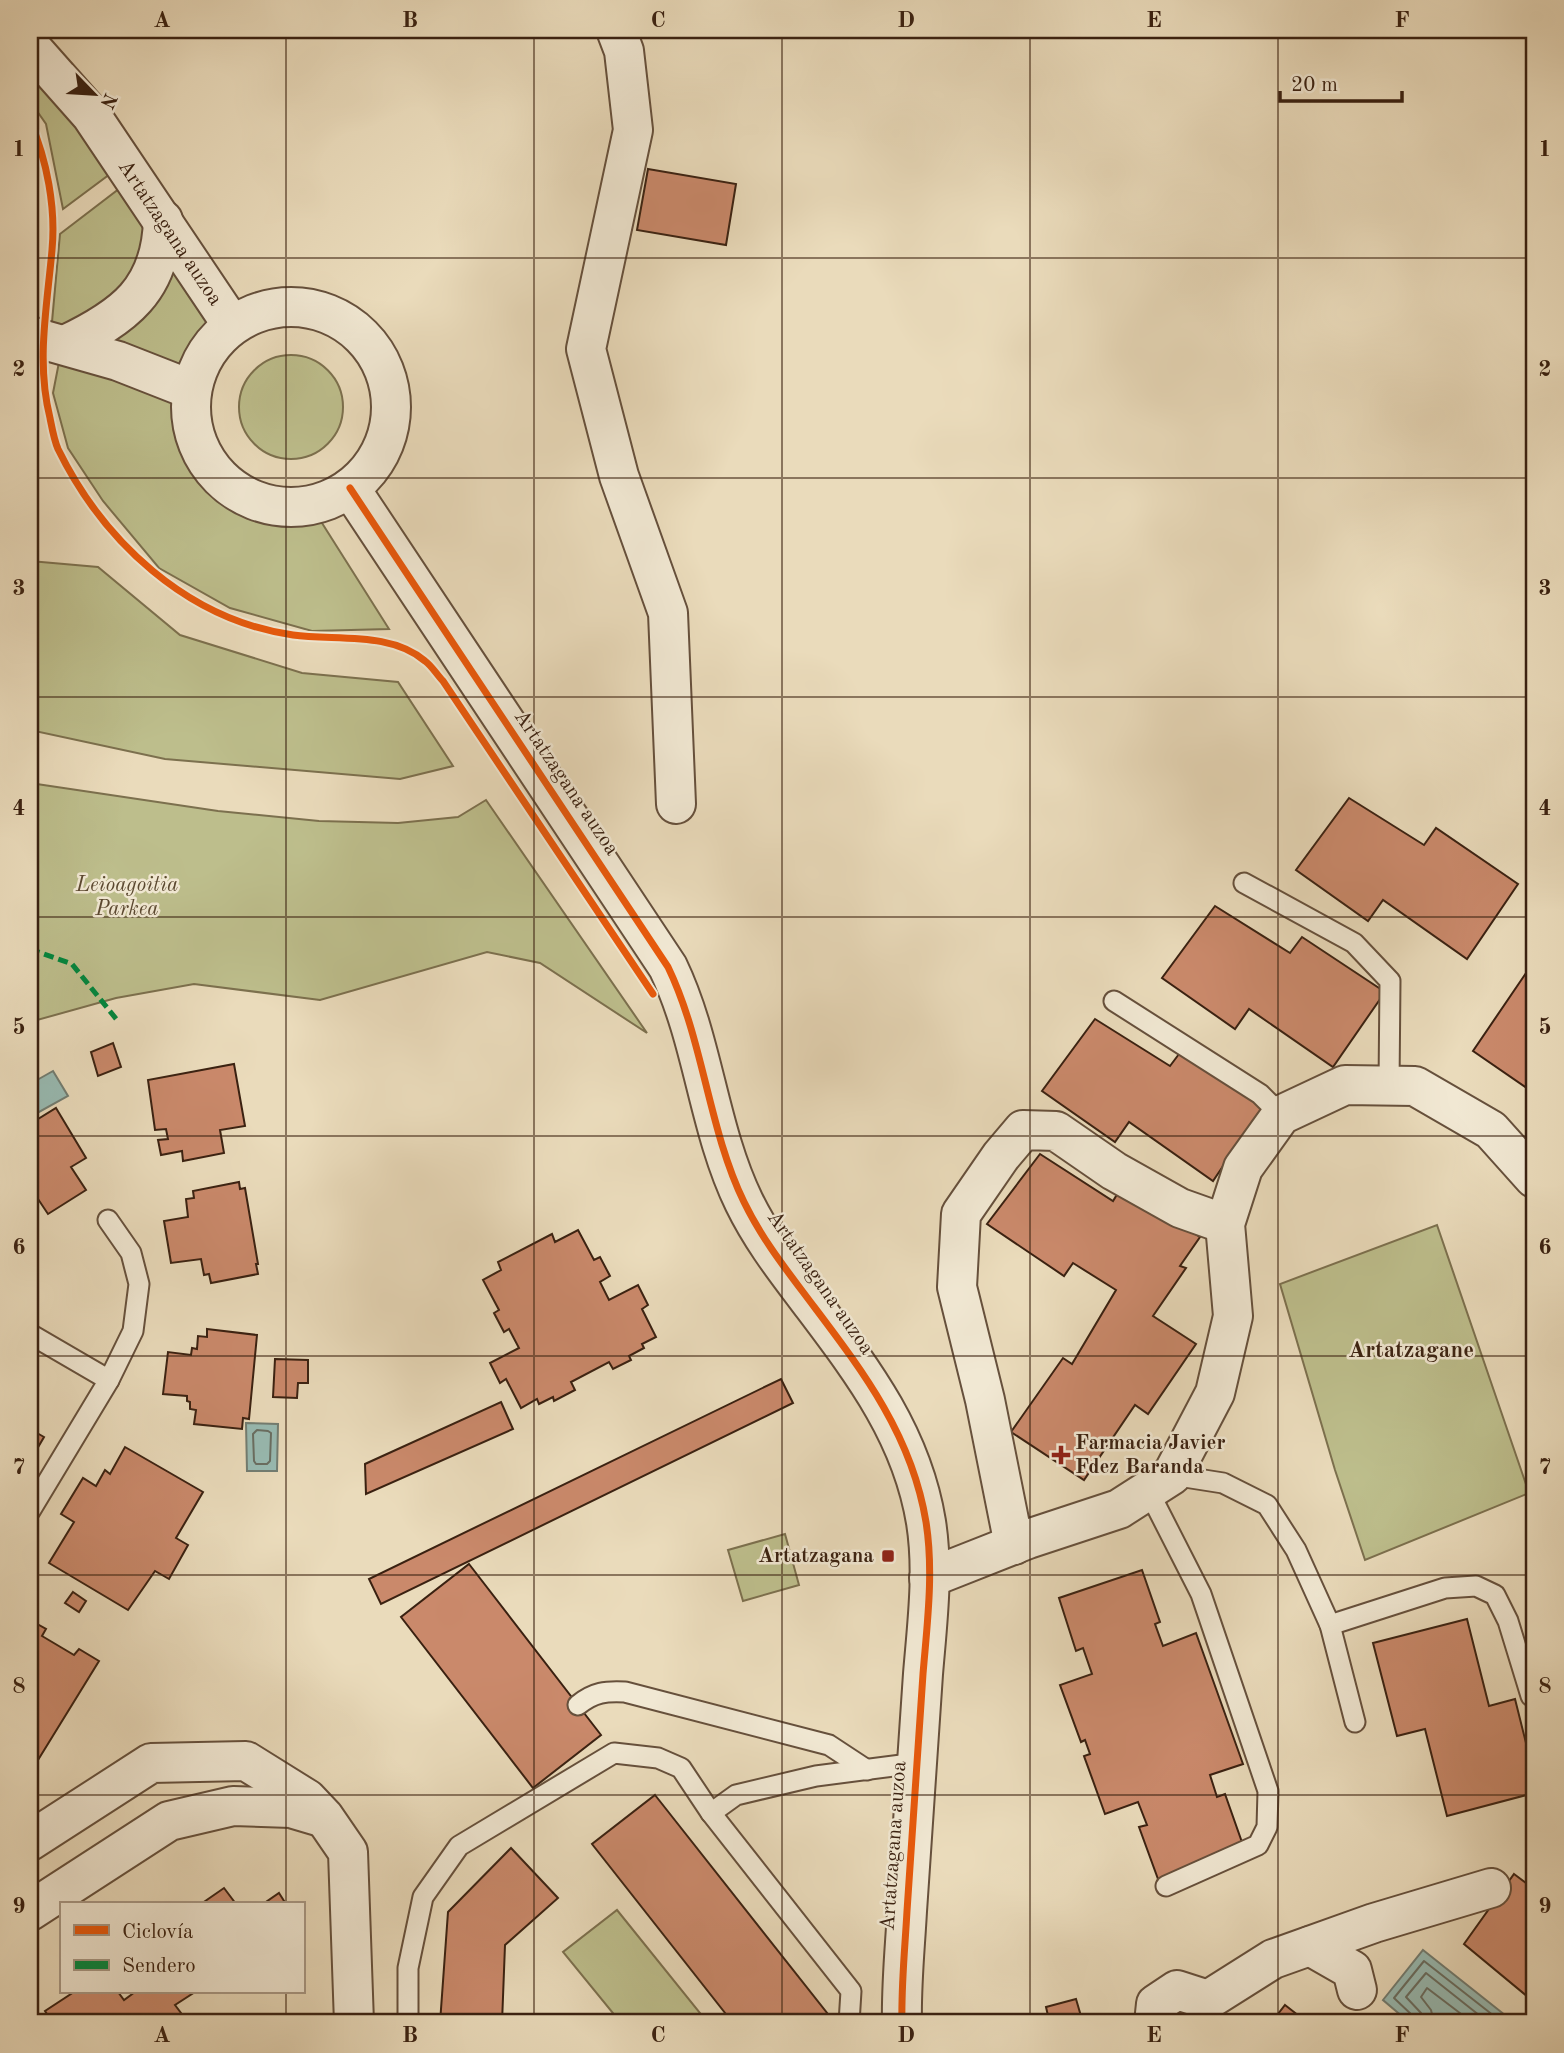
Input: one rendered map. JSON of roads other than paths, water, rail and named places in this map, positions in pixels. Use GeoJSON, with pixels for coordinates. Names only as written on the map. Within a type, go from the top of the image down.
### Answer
{"type":"FeatureCollection","features":[{"type":"Feature","properties":{"kind":"street"},"geometry":{"type":"LineString","coordinates":[[616,30],[624,51],[633,130],[586,349],[619,476],[668,613],[676,804]]}},
{"type":"Feature","properties":{"kind":"street","name":"Artatzagana auzoa"},"geometry":{"type":"LineString","coordinates":[[30,46],[91,115],[232,325]]}},
{"type":"Feature","properties":{"kind":"street"},"geometry":{"type":"LineString","coordinates":[[48,341],[99,329],[127,309],[144,289],[156,264],[163,243],[163,220]]}},
{"type":"Feature","properties":{"kind":"street","name":"Artatzagana auzoa"},"geometry":{"type":"LineString","coordinates":[[307,306],[344,321],[372,347],[389,383],[391,422],[377,459],[350,488],[324,502],[295,507],[265,504],[238,492],[216,473],[199,448],[191,420],[192,390],[200,365],[213,343],[232,325],[268,308],[307,306]]}},
{"type":"Feature","properties":{"kind":"street"},"geometry":{"type":"LineString","coordinates":[[48,341],[118,361],[192,390]]}},
{"type":"Feature","properties":{"kind":"street","name":"Artatzagana auzoa"},"geometry":{"type":"LineString","coordinates":[[350,488],[668,967],[683,999],[729,1167],[744,1203],[768,1246],[884,1405],[901,1438],[914,1473],[926,1523],[929,1578],[902,2023]]}},
{"type":"Feature","properties":{"kind":"street"},"geometry":{"type":"LineString","coordinates":[[929,1578],[1119,1508],[1160,1483],[1215,1393],[1233,1316],[1225,1224],[1243,1168],[1281,1115],[1345,1085],[1415,1086],[1491,1130],[1534,1178]]}},
{"type":"Feature","properties":{"kind":"street"},"geometry":{"type":"LineString","coordinates":[[1014,1545],[985,1400],[957,1287],[961,1214],[1001,1156],[1023,1130],[1056,1131],[1114,1171],[1180,1208],[1225,1224]]}},
{"type":"Feature","properties":{"kind":"street"},"geometry":{"type":"LineString","coordinates":[[30,1841],[150,1763],[246,1761],[307,1799],[348,1852],[354,2023]]}},
{"type":"Feature","properties":{"kind":"street"},"geometry":{"type":"LineString","coordinates":[[142,1768],[169,1821]]}},
{"type":"Feature","properties":{"kind":"street"},"geometry":{"type":"LineString","coordinates":[[30,1911],[169,1821],[233,1806],[291,1808],[324,1818]]}},
{"type":"Feature","properties":{"kind":"street"},"geometry":{"type":"LineString","coordinates":[[1154,2023],[1156,2004],[1177,1990],[1209,2012],[1273,1959],[1374,1923],[1491,1888]]}},
{"type":"Feature","properties":{"kind":"street"},"geometry":{"type":"LineString","coordinates":[[1310,1946],[1352,1969],[1357,1990]]}},
{"type":"Feature","properties":{"kind":"lane"},"geometry":{"type":"LineString","coordinates":[[1244,883],[1354,943],[1390,981],[1389,1086]]}},
{"type":"Feature","properties":{"kind":"lane"},"geometry":{"type":"LineString","coordinates":[[1114,1001],[1261,1094],[1281,1115]]}},
{"type":"Feature","properties":{"kind":"lane"},"geometry":{"type":"LineString","coordinates":[[30,1511],[109,1380],[134,1331],[139,1284],[131,1253],[108,1220]]}},
{"type":"Feature","properties":{"kind":"lane"},"geometry":{"type":"LineString","coordinates":[[30,1334],[109,1380]]}},
{"type":"Feature","properties":{"kind":"lane"},"geometry":{"type":"LineString","coordinates":[[1166,1885],[1258,1845],[1268,1827],[1268,1791],[1160,1483],[1223,1483],[1267,1505],[1296,1550],[1329,1625],[1355,1722]]}},
{"type":"Feature","properties":{"kind":"lane"},"geometry":{"type":"LineString","coordinates":[[1329,1625],[1445,1588],[1476,1586],[1495,1595],[1508,1621],[1531,1696]]}},
{"type":"Feature","properties":{"kind":"lane"},"geometry":{"type":"LineString","coordinates":[[578,1705],[603,1691],[625,1692],[829,1745],[867,1770]]}},
{"type":"Feature","properties":{"kind":"lane"},"geometry":{"type":"LineString","coordinates":[[408,2023],[408,1968],[423,1897],[459,1846],[614,1753],[658,1758],[681,1768],[711,1814],[850,1991],[849,2023]]}},
{"type":"Feature","properties":{"kind":"lane"},"geometry":{"type":"LineString","coordinates":[[711,1814],[736,1795],[816,1776],[917,1763]]}},
{"type":"Feature","properties":{"kind":"water"},"geometry":{"type":"Polygon","coordinates":[[[53,1071],[68,1096],[30,1117],[30,1084],[53,1071]]]}},
{"type":"Feature","properties":{"kind":"water"},"geometry":{"type":"Polygon","coordinates":[[[246,1423],[278,1424],[277,1471],[247,1471],[246,1423]]]}},
{"type":"Feature","properties":{"kind":"water"},"geometry":{"type":"Polygon","coordinates":[[[1423,1950],[1515,2023],[1410,2023],[1383,2000],[1423,1950]]]}},
{"type":"Feature","properties":{"kind":"place","name":"Farmacia Javier Fdez Baranda"},"geometry":{"type":"Point","coordinates":[1061,1455]}},
{"type":"Feature","properties":{"kind":"place","name":"Artatzagana"},"geometry":{"type":"Point","coordinates":[888,1556]}},
{"type":"Feature","properties":{"kind":"district","name":"Artatzagane"},"geometry":{"type":"Point","coordinates":[1411,1350]}},
{"type":"Feature","properties":{"kind":"park label","name":"Leioagoitia Parkea"},"geometry":{"type":"Point","coordinates":[127,897]}}]}
